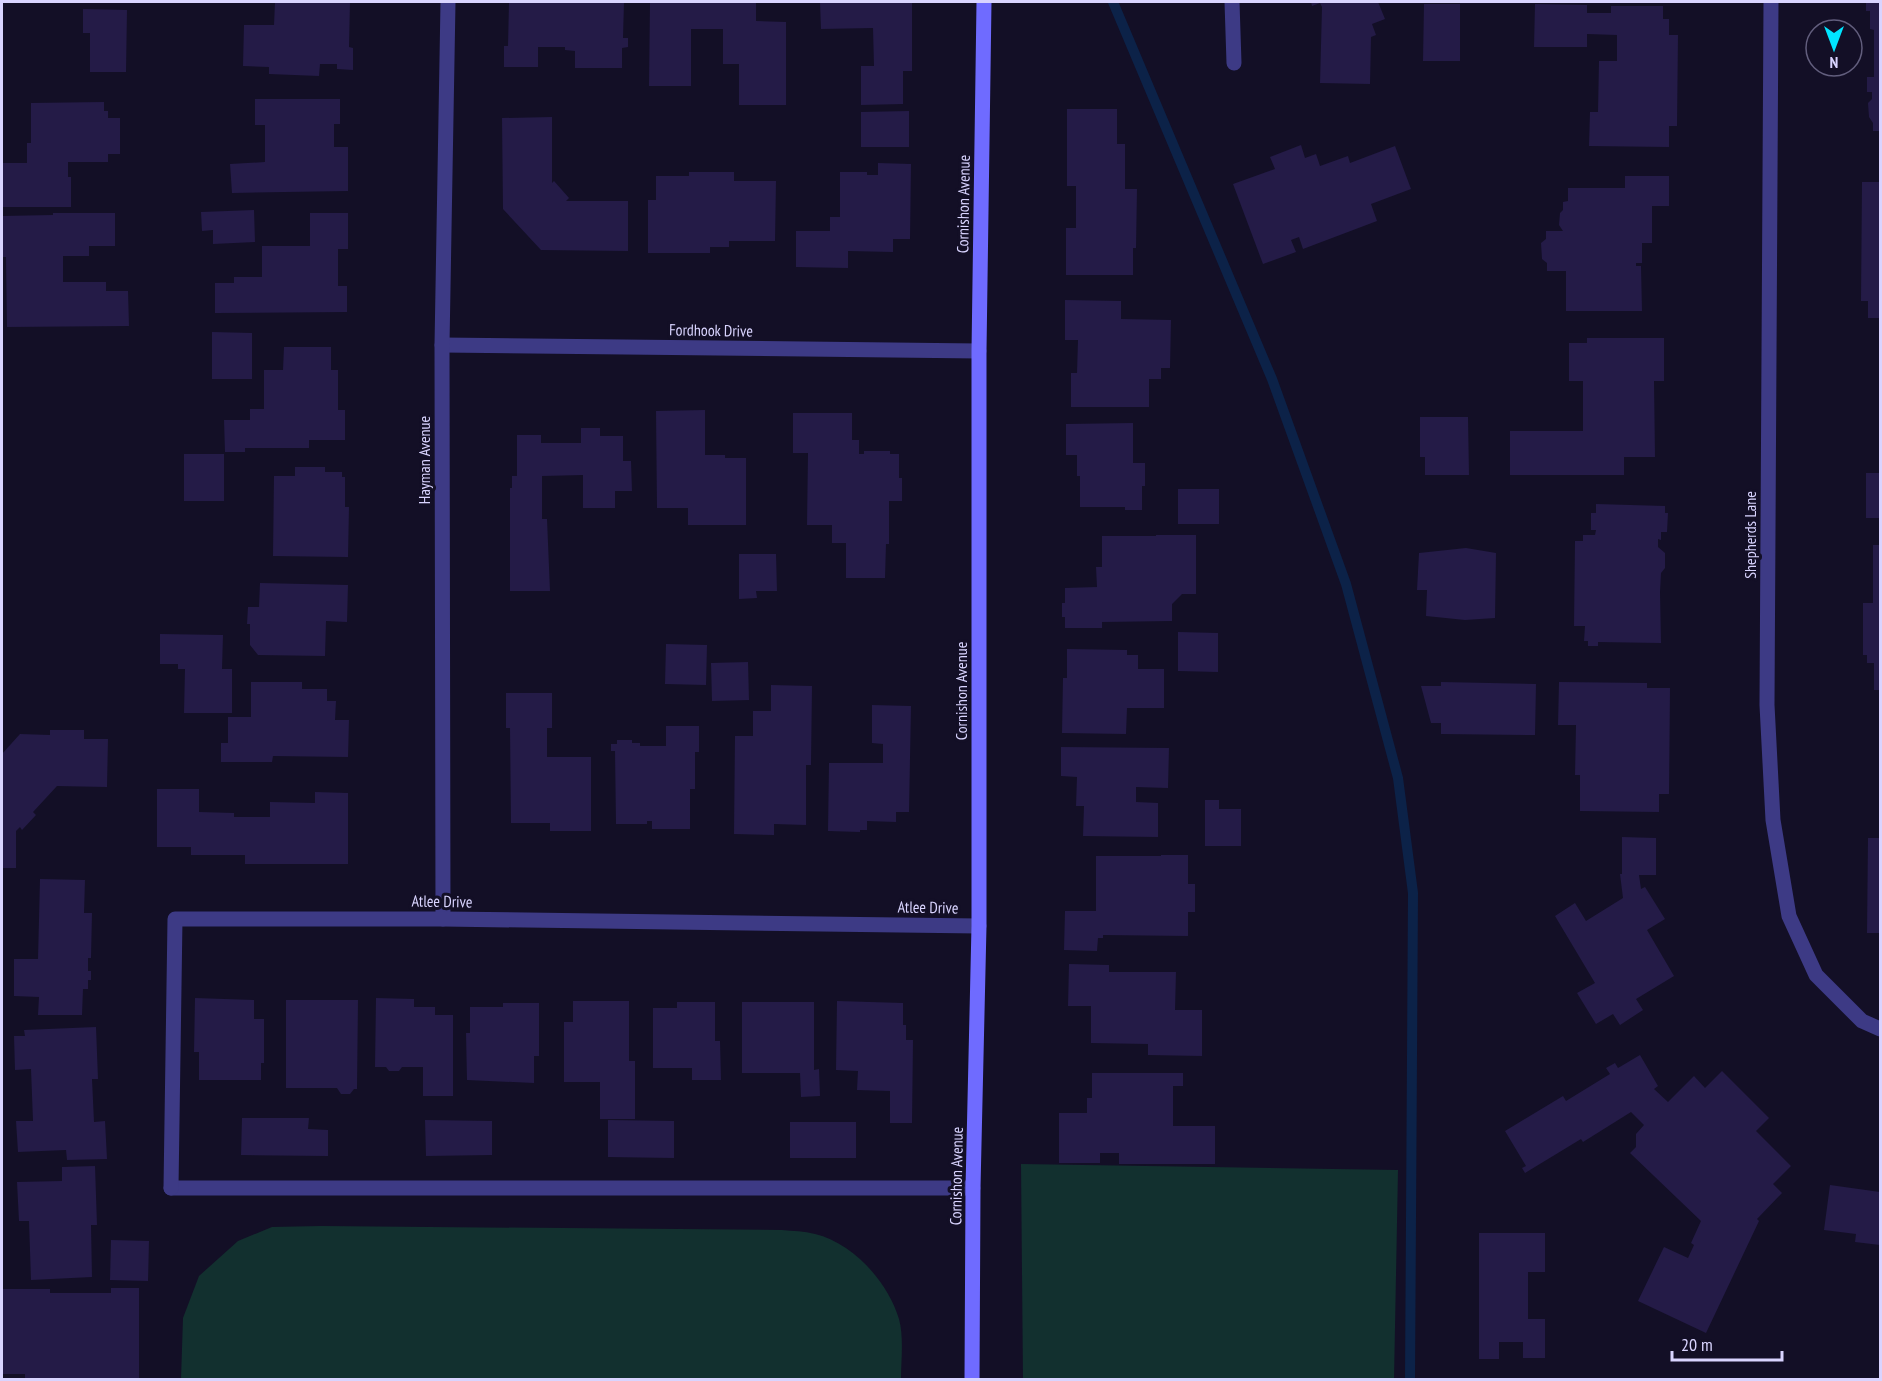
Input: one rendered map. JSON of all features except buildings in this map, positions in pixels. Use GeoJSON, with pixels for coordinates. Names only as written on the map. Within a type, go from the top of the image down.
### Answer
{"type":"FeatureCollection","features":[{"type":"Feature","properties":{"kind":"street","name":"Hayman Avenue"},"geometry":{"type":"LineString","coordinates":[[443,919],[442,345],[448,2]]}},
{"type":"Feature","properties":{"kind":"street","name":"Cornishon Avenue"},"geometry":{"type":"LineString","coordinates":[[972,1380],[973,1188],[979,926],[979,351],[984,2]]}},
{"type":"Feature","properties":{"kind":"street"},"geometry":{"type":"LineString","coordinates":[[1232,2],[1234,63]]}},
{"type":"Feature","properties":{"kind":"street","name":"Shepherds Lane"},"geometry":{"type":"LineString","coordinates":[[1771,2],[1767,705],[1773,820],[1789,916],[1816,975],[1862,1021],[1881,1029]]}},
{"type":"Feature","properties":{"kind":"street","name":"Fordhook Drive"},"geometry":{"type":"LineString","coordinates":[[442,345],[979,351]]}},
{"type":"Feature","properties":{"kind":"street","name":"Atlee Drive"},"geometry":{"type":"LineString","coordinates":[[973,1188],[171,1188],[175,919],[443,919],[979,926]]}},
{"type":"Feature","properties":{"kind":"green space"},"geometry":{"type":"Polygon","coordinates":[[[1021,1164],[1398,1170],[1394,1379],[1023,1379],[1021,1164]]]}},
{"type":"Feature","properties":{"kind":"green space"},"geometry":{"type":"Polygon","coordinates":[[[272,1227],[782,1230],[815,1234],[843,1246],[855,1255],[878,1278],[887,1291],[901,1326],[901,1379],[181,1379],[183,1318],[199,1276],[238,1241],[272,1227]]]}},
{"type":"Feature","properties":{"kind":"waterway"},"geometry":{"type":"LineString","coordinates":[[1113,2],[1272,379],[1346,584],[1398,778],[1413,893],[1410,1380]]}}]}
